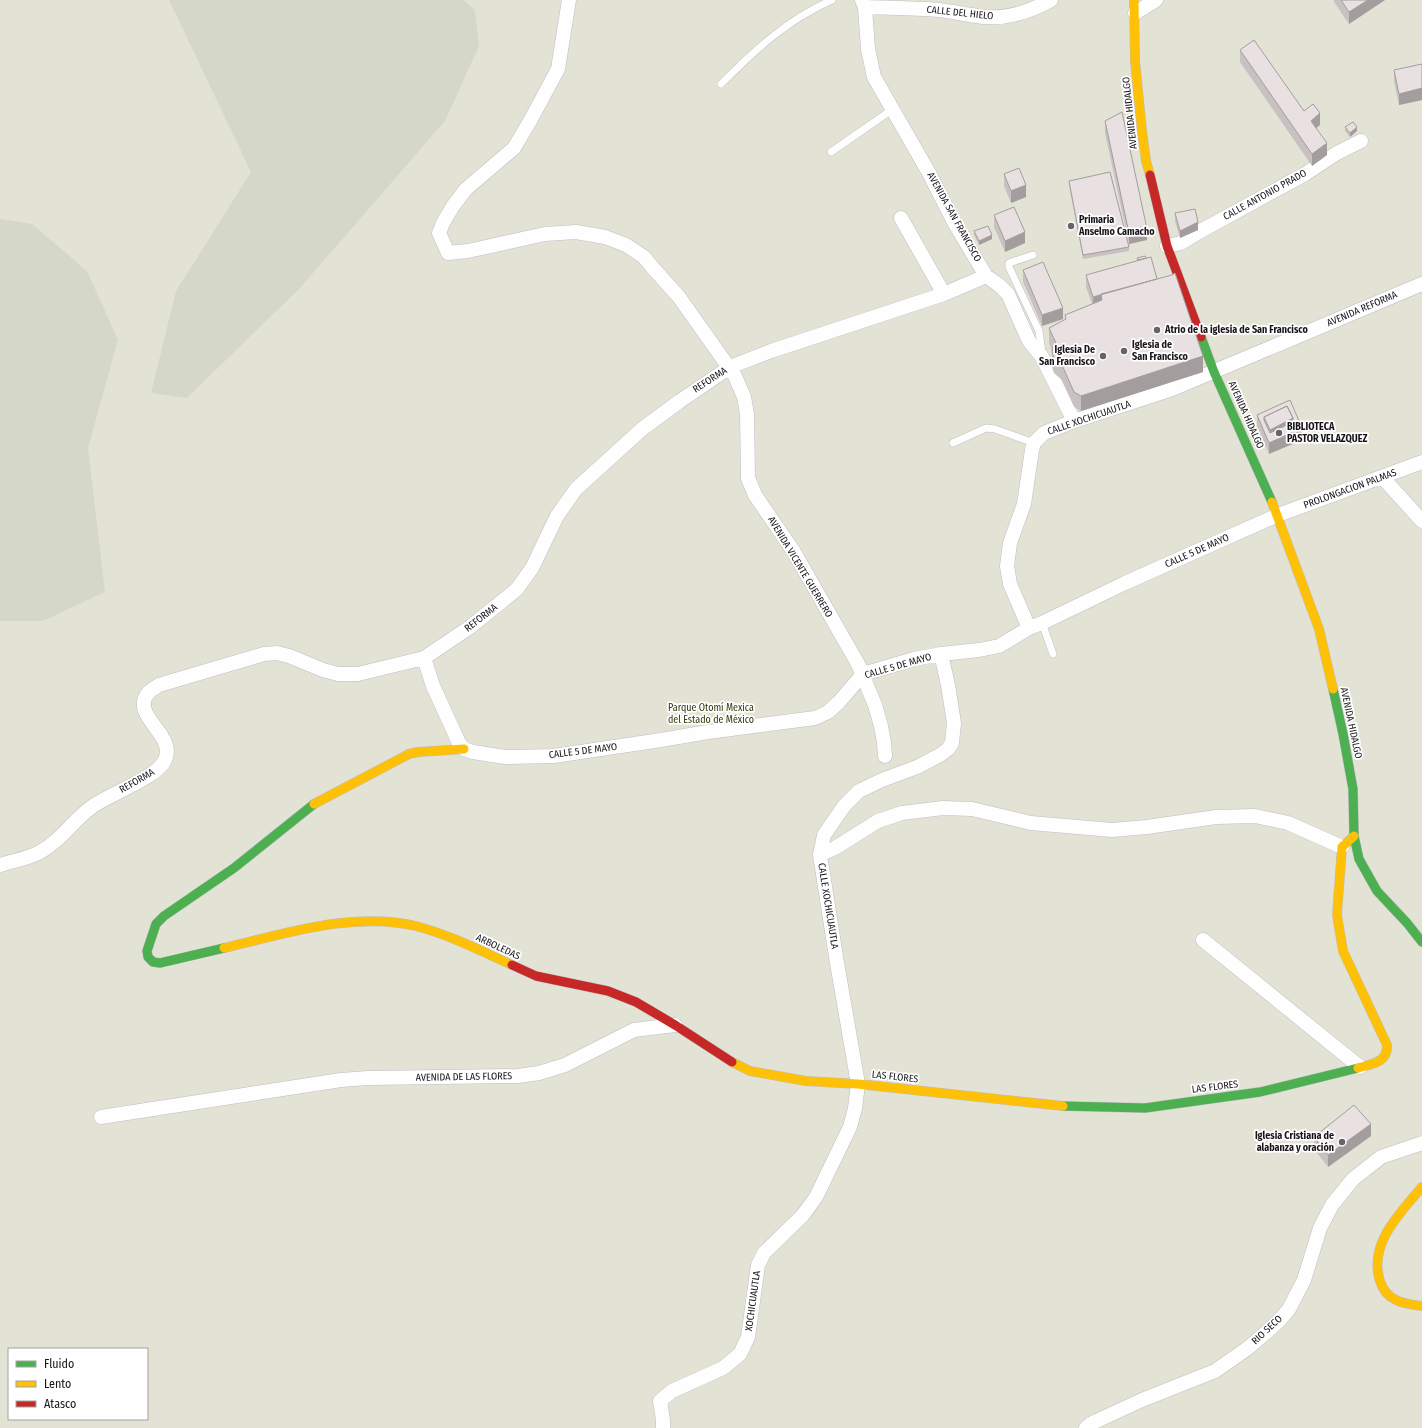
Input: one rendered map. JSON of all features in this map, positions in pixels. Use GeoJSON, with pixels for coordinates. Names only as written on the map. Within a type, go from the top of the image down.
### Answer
{"type":"FeatureCollection","features":[{"type":"Feature","properties":{"kind":"street","name":"AVENIDA VICENTE GUERRERO"},"geometry":{"type":"LineString","coordinates":[[569,0],[558,69],[514,148],[466,189],[453,206],[443,223],[440,233],[448,253],[468,251],[545,234],[576,232],[606,237],[626,244],[644,257],[678,297],[735,376],[744,397],[747,414],[748,478],[755,495],[794,552],[863,674],[881,726],[885,756]]}},
{"type":"Feature","properties":{"kind":"street","name":"CALLE DEL HIELO"},"geometry":{"type":"LineString","coordinates":[[864,3],[939,10],[984,17],[998,17],[1025,12],[1051,0]]}},
{"type":"Feature","properties":{"kind":"street"},"geometry":{"type":"LineString","coordinates":[[1134,6],[1156,0]]}},
{"type":"Feature","properties":{"kind":"street","name":"AVENIDA SAN FRANCISCO"},"geometry":{"type":"LineString","coordinates":[[864,3],[868,49],[874,77],[986,276],[999,285],[1008,294],[1029,341],[1042,357],[1074,421]]}},
{"type":"Feature","properties":{"kind":"street","name":"AVENIDA HIDALGO"},"geometry":{"type":"LineString","coordinates":[[1134,6],[1135,60],[1146,161],[1167,246],[1214,372],[1278,515],[1319,630],[1343,734],[1353,789],[1354,836],[1359,859],[1377,891],[1407,923],[1422,942]]}},
{"type":"Feature","properties":{"kind":"street","name":"CALLE ANTONIO PRADO"},"geometry":{"type":"LineString","coordinates":[[1167,246],[1181,243],[1304,174],[1337,153],[1361,141]]}},
{"type":"Feature","properties":{"kind":"street"},"geometry":{"type":"LineString","coordinates":[[901,218],[944,294]]}},
{"type":"Feature","properties":{"kind":"street","name":"REFORMA"},"geometry":{"type":"LineString","coordinates":[[0,865],[38,853],[49,846],[94,805],[156,771],[165,761],[167,751],[164,739],[145,712],[144,702],[149,692],[159,685],[264,654],[277,653],[289,656],[322,670],[338,674],[358,674],[424,658],[470,627],[517,589],[532,568],[557,516],[576,489],[642,429],[680,401],[730,368],[771,351],[944,294],[986,276]]}},
{"type":"Feature","properties":{"kind":"street","name":"AVENIDA REFORMA"},"geometry":{"type":"LineString","coordinates":[[1214,372],[1422,284]]}},
{"type":"Feature","properties":{"kind":"street","name":"CALLE XOCHICUAUTLA"},"geometry":{"type":"LineString","coordinates":[[1034,443],[1044,433],[1074,421],[1172,389],[1214,372]]}},
{"type":"Feature","properties":{"kind":"street"},"geometry":{"type":"LineString","coordinates":[[1034,443],[1024,504],[1010,543],[1007,566],[1010,584],[1036,625]]}},
{"type":"Feature","properties":{"kind":"street","name":"PROLONGACION PALMAS"},"geometry":{"type":"LineString","coordinates":[[1278,515],[1422,462]]}},
{"type":"Feature","properties":{"kind":"street"},"geometry":{"type":"LineString","coordinates":[[1382,477],[1422,521]]}},
{"type":"Feature","properties":{"kind":"street","name":"CALLE 5 DE MAYO"},"geometry":{"type":"LineString","coordinates":[[464,749],[473,752],[505,757],[554,756],[708,732],[815,718],[828,712],[839,702],[863,674],[914,659],[999,646],[1036,625],[1125,583],[1278,515]]}},
{"type":"Feature","properties":{"kind":"street","name":"CALLE XOCHICUAUTLA"},"geometry":{"type":"LineString","coordinates":[[858,1084],[820,855],[824,835],[844,806],[860,791],[882,780],[917,767],[940,755],[948,749],[952,743],[954,723],[941,654]]}},
{"type":"Feature","properties":{"kind":"street"},"geometry":{"type":"LineString","coordinates":[[424,658],[433,686],[450,725],[459,743],[464,749]]}},
{"type":"Feature","properties":{"kind":"street","name":"ARBOLEDAS"},"geometry":{"type":"LineString","coordinates":[[464,749],[409,754],[318,801],[234,868],[164,916],[156,924],[147,951],[148,957],[153,962],[160,963],[304,929],[351,922],[384,921],[415,926],[446,934],[536,976],[608,991],[636,1002],[675,1025]]}},
{"type":"Feature","properties":{"kind":"street"},"geometry":{"type":"LineString","coordinates":[[820,855],[835,848],[878,821],[902,813],[943,808],[972,809],[1031,822],[1112,830],[1147,827],[1216,817],[1255,816],[1288,823],[1342,847],[1354,836]]}},
{"type":"Feature","properties":{"kind":"street","name":"LAS FLORES"},"geometry":{"type":"LineString","coordinates":[[675,1025],[733,1063],[750,1070],[806,1081],[969,1094],[1065,1106],[1145,1108],[1260,1092],[1360,1067],[1382,1060],[1386,1056],[1388,1050],[1376,1018],[1343,951],[1337,915],[1342,847]]}},
{"type":"Feature","properties":{"kind":"street"},"geometry":{"type":"LineString","coordinates":[[1203,940],[1360,1067]]}},
{"type":"Feature","properties":{"kind":"street","name":"AVENIDA DE LAS FLORES"},"geometry":{"type":"LineString","coordinates":[[101,1117],[341,1080],[368,1078],[518,1076],[539,1073],[565,1065],[634,1030],[675,1025]]}},
{"type":"Feature","properties":{"kind":"street","name":"XOCHICUAUTLA"},"geometry":{"type":"LineString","coordinates":[[663,1428],[660,1401],[672,1391],[723,1368],[740,1354],[748,1336],[758,1265],[764,1253],[803,1215],[816,1197],[850,1127],[855,1108],[858,1084]]}},
{"type":"Feature","properties":{"kind":"street","name":"RIO SECO"},"geometry":{"type":"LineString","coordinates":[[1086,1428],[1092,1423],[1142,1400],[1215,1371],[1248,1348],[1278,1322],[1289,1309],[1304,1280],[1320,1228],[1329,1211],[1352,1179],[1381,1157],[1422,1143]]}},
{"type":"Feature","properties":{"kind":"street"},"geometry":{"type":"LineString","coordinates":[[1422,1188],[1394,1223],[1383,1241],[1377,1257],[1381,1286],[1386,1294],[1403,1303],[1422,1306]]}},
{"type":"Feature","properties":{"kind":"lane"},"geometry":{"type":"LineString","coordinates":[[721,84],[755,50],[780,30],[817,6],[832,0]]}},
{"type":"Feature","properties":{"kind":"lane"},"geometry":{"type":"LineString","coordinates":[[831,152],[893,109]]}},
{"type":"Feature","properties":{"kind":"lane"},"geometry":{"type":"LineString","coordinates":[[1032,255],[1009,263],[1039,330],[1042,357]]}},
{"type":"Feature","properties":{"kind":"lane"},"geometry":{"type":"LineString","coordinates":[[953,443],[986,428],[995,429],[1034,443]]}},
{"type":"Feature","properties":{"kind":"lane"},"geometry":{"type":"LineString","coordinates":[[1036,625],[1052,654]]}},
{"type":"Feature","properties":{"kind":"green space","name":"Parque Otomí Mexica del Estado de México"},"geometry":{"type":"Polygon","coordinates":[[[0,0],[1422,0],[1422,1428],[0,1428],[0,0]]]}},
{"type":"Feature","properties":{"kind":"green space"},"geometry":{"type":"Polygon","coordinates":[[[169,0],[464,0],[475,10],[479,46],[445,121],[300,288],[187,398],[151,393],[176,291],[251,172],[169,0]]]}},
{"type":"Feature","properties":{"kind":"green space"},"geometry":{"type":"Polygon","coordinates":[[[0,219],[32,224],[87,271],[118,340],[88,448],[105,592],[43,621],[0,621],[0,219]]]}},
{"type":"Feature","properties":{"kind":"building"},"geometry":{"type":"Polygon","coordinates":[[[1341,0],[1368,0],[1349,12],[1341,0]]]}},
{"type":"Feature","properties":{"kind":"building"},"geometry":{"type":"Polygon","coordinates":[[[1254,40],[1304,111],[1313,104],[1320,113],[1311,121],[1327,143],[1312,154],[1240,50],[1254,40]]]}},
{"type":"Feature","properties":{"kind":"building"},"geometry":{"type":"Polygon","coordinates":[[[1422,64],[1422,88],[1399,94],[1394,70],[1422,64]]]}},
{"type":"Feature","properties":{"kind":"building"},"geometry":{"type":"Polygon","coordinates":[[[1122,112],[1147,229],[1129,233],[1105,121],[1122,112]]]}},
{"type":"Feature","properties":{"kind":"building"},"geometry":{"type":"Polygon","coordinates":[[[1353,122],[1357,127],[1350,133],[1345,127],[1353,122]]]}},
{"type":"Feature","properties":{"kind":"building"},"geometry":{"type":"Polygon","coordinates":[[[1019,168],[1026,185],[1011,191],[1004,174],[1019,168]]]}},
{"type":"Feature","properties":{"kind":"building"},"geometry":{"type":"Polygon","coordinates":[[[1110,172],[1129,247],[1083,255],[1069,181],[1110,172]]]}},
{"type":"Feature","properties":{"kind":"building"},"geometry":{"type":"Polygon","coordinates":[[[1014,207],[1025,232],[1005,241],[994,215],[1014,207]]]}},
{"type":"Feature","properties":{"kind":"building"},"geometry":{"type":"Polygon","coordinates":[[[1195,209],[1198,222],[1180,231],[1175,213],[1195,209]]]}},
{"type":"Feature","properties":{"kind":"building"},"geometry":{"type":"Polygon","coordinates":[[[988,226],[992,235],[979,241],[974,231],[988,226]]]}},
{"type":"Feature","properties":{"kind":"building"},"geometry":{"type":"Polygon","coordinates":[[[1145,256],[1146,258],[1138,260],[1137,258],[1145,256]]]}},
{"type":"Feature","properties":{"kind":"building"},"geometry":{"type":"Polygon","coordinates":[[[1151,257],[1157,279],[1093,297],[1086,275],[1151,257]]]}},
{"type":"Feature","properties":{"kind":"building"},"geometry":{"type":"Polygon","coordinates":[[[1043,262],[1063,308],[1042,315],[1023,270],[1043,262]]]}},
{"type":"Feature","properties":{"kind":"building","name":"Iglesia de San Francisco"},"geometry":{"type":"Polygon","coordinates":[[[1175,273],[1203,356],[1081,396],[1074,392],[1062,365],[1054,358],[1052,352],[1056,343],[1049,328],[1066,319],[1065,315],[1102,300],[1101,294],[1175,273]]]}},
{"type":"Feature","properties":{"kind":"building"},"geometry":{"type":"Polygon","coordinates":[[[1290,400],[1302,428],[1269,443],[1257,415],[1290,400]],[[1287,406],[1264,417],[1264,420],[1270,433],[1293,422],[1293,418],[1287,406]]]}},
{"type":"Feature","properties":{"kind":"building"},"geometry":{"type":"Polygon","coordinates":[[[1287,406],[1293,418],[1270,430],[1264,417],[1287,406]]]}},
{"type":"Feature","properties":{"kind":"building"},"geometry":{"type":"Polygon","coordinates":[[[1354,1105],[1371,1124],[1328,1155],[1314,1137],[1354,1105]]]}},
{"type":"Feature","properties":{"kind":"traffic: fast"},"geometry":{"type":"LineString","coordinates":[[1201,337],[1214,372],[1272,502]]}},
{"type":"Feature","properties":{"kind":"traffic: fast"},"geometry":{"type":"LineString","coordinates":[[1333,689],[1353,789],[1354,836],[1359,859],[1377,891],[1407,923],[1422,942]]}},
{"type":"Feature","properties":{"kind":"traffic: fast"},"geometry":{"type":"LineString","coordinates":[[224,948],[160,963],[153,962],[148,957],[147,951],[156,924],[164,916],[234,868],[314,804]]}},
{"type":"Feature","properties":{"kind":"traffic: fast"},"geometry":{"type":"LineString","coordinates":[[1063,1106],[1145,1108],[1260,1092],[1358,1068]]}},
{"type":"Feature","properties":{"kind":"traffic: slow"},"geometry":{"type":"LineString","coordinates":[[1134,0],[1135,61],[1142,131],[1146,161],[1150,175]]}},
{"type":"Feature","properties":{"kind":"traffic: slow"},"geometry":{"type":"LineString","coordinates":[[1272,502],[1319,629],[1333,689]]}},
{"type":"Feature","properties":{"kind":"traffic: slow"},"geometry":{"type":"LineString","coordinates":[[314,804],[409,754],[464,749]]}},
{"type":"Feature","properties":{"kind":"traffic: slow"},"geometry":{"type":"LineString","coordinates":[[1354,836],[1342,847],[1337,915],[1343,951],[1387,1045],[1387,1051],[1382,1059],[1373,1064],[1358,1068]]}},
{"type":"Feature","properties":{"kind":"traffic: slow"},"geometry":{"type":"LineString","coordinates":[[224,948],[319,926],[368,921],[392,922],[416,926],[441,934],[512,965]]}},
{"type":"Feature","properties":{"kind":"traffic: slow"},"geometry":{"type":"LineString","coordinates":[[732,1062],[750,1071],[806,1081],[858,1084],[1063,1106]]}},
{"type":"Feature","properties":{"kind":"traffic: slow"},"geometry":{"type":"LineString","coordinates":[[1422,1187],[1404,1207],[1388,1230],[1378,1254],[1377,1267],[1383,1288],[1391,1297],[1402,1302],[1422,1306]]}},
{"type":"Feature","properties":{"kind":"traffic: jam"},"geometry":{"type":"LineString","coordinates":[[1150,175],[1167,246],[1201,337]]}},
{"type":"Feature","properties":{"kind":"traffic: jam"},"geometry":{"type":"LineString","coordinates":[[512,965],[536,976],[608,991],[636,1002],[732,1062]]}},
{"type":"Feature","properties":{"kind":"place","name":"Primaria Anselmo Camacho"},"geometry":{"type":"Point","coordinates":[1071,226]}},
{"type":"Feature","properties":{"kind":"place","name":"Atrio de la iglesia de San Francisco"},"geometry":{"type":"Point","coordinates":[1157,330]}},
{"type":"Feature","properties":{"kind":"place","name":"Iglesia de San Francisco"},"geometry":{"type":"Point","coordinates":[1124,351]}},
{"type":"Feature","properties":{"kind":"place","name":"Iglesia De San Francisco"},"geometry":{"type":"Point","coordinates":[1103,356]}},
{"type":"Feature","properties":{"kind":"place","name":"BIBLIOTECA PASTOR VELAZQUEZ"},"geometry":{"type":"Point","coordinates":[1279,433]}},
{"type":"Feature","properties":{"kind":"place","name":"Iglesia Cristiana de alabanza y oración"},"geometry":{"type":"Point","coordinates":[1342,1142]}}]}
